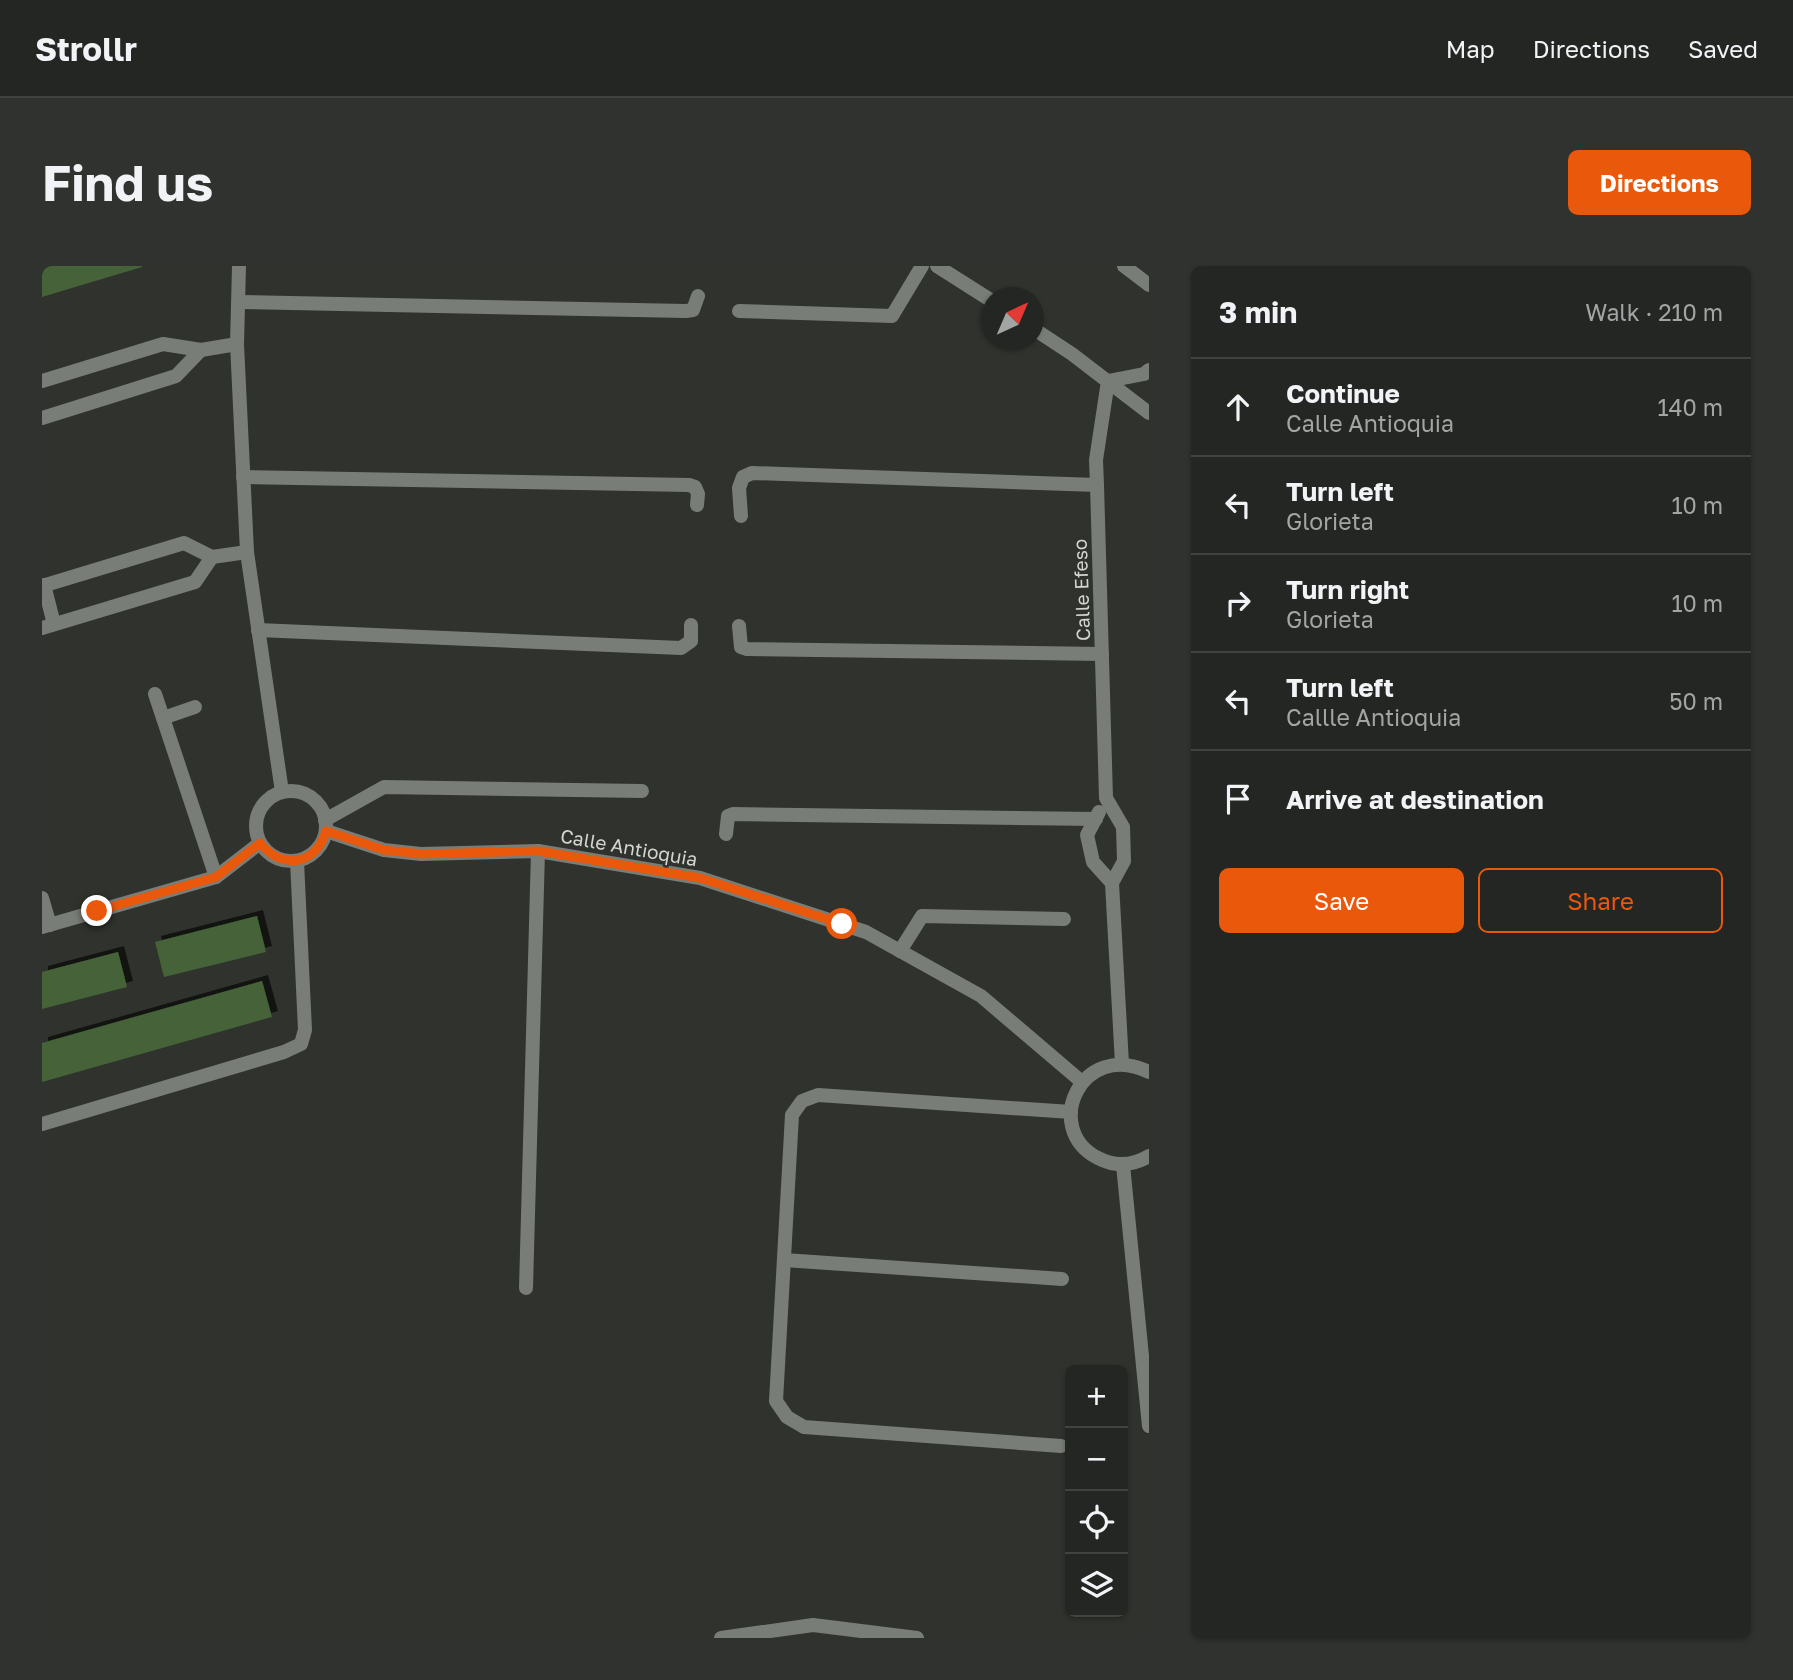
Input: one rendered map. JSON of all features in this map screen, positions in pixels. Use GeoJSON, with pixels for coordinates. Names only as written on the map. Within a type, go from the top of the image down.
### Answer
{"type":"FeatureCollection","features":[{"type":"Feature","properties":{"kind":"street"},"geometry":{"type":"LineString","coordinates":[[239,266],[237,344],[247,552],[282,792]]}},
{"type":"Feature","properties":{"kind":"street"},"geometry":{"type":"LineString","coordinates":[[739,311],[891,316],[922,266]]}},
{"type":"Feature","properties":{"kind":"street"},"geometry":{"type":"LineString","coordinates":[[937,266],[981,294]]}},
{"type":"Feature","properties":{"kind":"street"},"geometry":{"type":"LineString","coordinates":[[961,266],[962,282]]}},
{"type":"Feature","properties":{"kind":"street"},"geometry":{"type":"LineString","coordinates":[[1124,266],[1149,285]]}},
{"type":"Feature","properties":{"kind":"street"},"geometry":{"type":"LineString","coordinates":[[239,302],[686,312],[693,310],[698,296]]}},
{"type":"Feature","properties":{"kind":"street"},"geometry":{"type":"LineString","coordinates":[[1044,336],[1149,413]]}},
{"type":"Feature","properties":{"kind":"street"},"geometry":{"type":"LineString","coordinates":[[42,381],[163,344],[201,351],[237,344]]}},
{"type":"Feature","properties":{"kind":"street"},"geometry":{"type":"LineString","coordinates":[[42,418],[176,376],[201,351]]}},
{"type":"Feature","properties":{"kind":"street"},"geometry":{"type":"LineString","coordinates":[[1108,381],[1144,374],[1149,370]]}},
{"type":"Feature","properties":{"kind":"street","name":"Calle Efeso"},"geometry":{"type":"LineString","coordinates":[[1108,381],[1096,460],[1107,798],[1123,827],[1124,861],[1112,883],[1122,1063]]}},
{"type":"Feature","properties":{"kind":"street"},"geometry":{"type":"LineString","coordinates":[[741,516],[739,488],[743,477],[752,473],[1097,485]]}},
{"type":"Feature","properties":{"kind":"street"},"geometry":{"type":"LineString","coordinates":[[243,477],[689,485],[695,487],[698,494],[697,505]]}},
{"type":"Feature","properties":{"kind":"street"},"geometry":{"type":"LineString","coordinates":[[212,556],[195,582],[48,626],[43,585],[184,543],[212,556],[247,552]]}},
{"type":"Feature","properties":{"kind":"street"},"geometry":{"type":"LineString","coordinates":[[258,630],[681,648],[691,641],[691,625]]}},
{"type":"Feature","properties":{"kind":"street"},"geometry":{"type":"LineString","coordinates":[[739,626],[741,648],[747,649],[1102,654]]}},
{"type":"Feature","properties":{"kind":"street"},"geometry":{"type":"LineString","coordinates":[[155,694],[216,877]]}},
{"type":"Feature","properties":{"kind":"street"},"geometry":{"type":"LineString","coordinates":[[163,718],[195,707]]}},
{"type":"Feature","properties":{"kind":"street"},"geometry":{"type":"LineString","coordinates":[[325,825],[384,787],[642,791]]}},
{"type":"Feature","properties":{"kind":"street"},"geometry":{"type":"LineString","coordinates":[[282,792],[304,794],[321,809],[325,825],[323,842],[316,851],[297,861],[286,861],[267,852],[260,843],[256,822],[264,803],[282,792]]}},
{"type":"Feature","properties":{"kind":"street","name":"Calle Efeso"},"geometry":{"type":"LineString","coordinates":[[1107,798],[1087,835],[1093,862],[1112,883]]}},
{"type":"Feature","properties":{"kind":"street"},"geometry":{"type":"LineString","coordinates":[[726,834],[726,820],[733,814],[1096,819]]}},
{"type":"Feature","properties":{"kind":"street","name":"Calle Antioquia"},"geometry":{"type":"LineString","coordinates":[[325,825],[384,850],[421,854],[538,851],[700,878],[866,932],[981,996],[1082,1082]]}},
{"type":"Feature","properties":{"kind":"street"},"geometry":{"type":"LineString","coordinates":[[42,898],[46,926],[216,877],[260,843]]}},
{"type":"Feature","properties":{"kind":"street"},"geometry":{"type":"LineString","coordinates":[[526,1288],[538,851]]}},
{"type":"Feature","properties":{"kind":"street"},"geometry":{"type":"LineString","coordinates":[[42,1124],[284,1052],[301,1044],[306,1030],[297,861]]}},
{"type":"Feature","properties":{"kind":"street"},"geometry":{"type":"LineString","coordinates":[[900,951],[922,916],[1064,919]]}},
{"type":"Feature","properties":{"kind":"street"},"geometry":{"type":"LineString","coordinates":[[1149,1072],[1122,1063],[1107,1065],[1082,1082],[1074,1096],[1071,1112],[1073,1128],[1080,1143],[1091,1155],[1106,1163],[1123,1165],[1139,1162],[1149,1156]]}},
{"type":"Feature","properties":{"kind":"street"},"geometry":{"type":"LineString","coordinates":[[1061,1446],[804,1427],[787,1418],[776,1401],[792,1115],[802,1101],[818,1095],[1071,1112]]}},
{"type":"Feature","properties":{"kind":"street"},"geometry":{"type":"LineString","coordinates":[[1123,1165],[1149,1426]]}},
{"type":"Feature","properties":{"kind":"street"},"geometry":{"type":"LineString","coordinates":[[784,1260],[1062,1279]]}},
{"type":"Feature","properties":{"kind":"street"},"geometry":{"type":"LineString","coordinates":[[1134,1275],[1149,1274]]}},
{"type":"Feature","properties":{"kind":"street"},"geometry":{"type":"LineString","coordinates":[[721,1638],[813,1625],[917,1638]]}},
{"type":"Feature","properties":{"kind":"building"},"geometry":{"type":"Polygon","coordinates":[[[42,266],[142,266],[142,267],[42,297],[42,266]]]}},
{"type":"Feature","properties":{"kind":"building"},"geometry":{"type":"Polygon","coordinates":[[[257,916],[266,952],[164,977],[155,942],[257,916]]]}},
{"type":"Feature","properties":{"kind":"building"},"geometry":{"type":"Polygon","coordinates":[[[118,952],[127,987],[42,1009],[42,972],[118,952]]]}},
{"type":"Feature","properties":{"kind":"building"},"geometry":{"type":"Polygon","coordinates":[[[262,981],[272,1017],[42,1082],[42,1043],[262,981]]]}},
{"type":"Feature","properties":{"kind":"route"},"geometry":{"type":"LineString","coordinates":[[97,911],[216,877],[260,843],[276,858],[297,861],[316,851],[323,842],[326,831],[384,850],[421,854],[538,851],[700,878],[842,924]]}}]}
